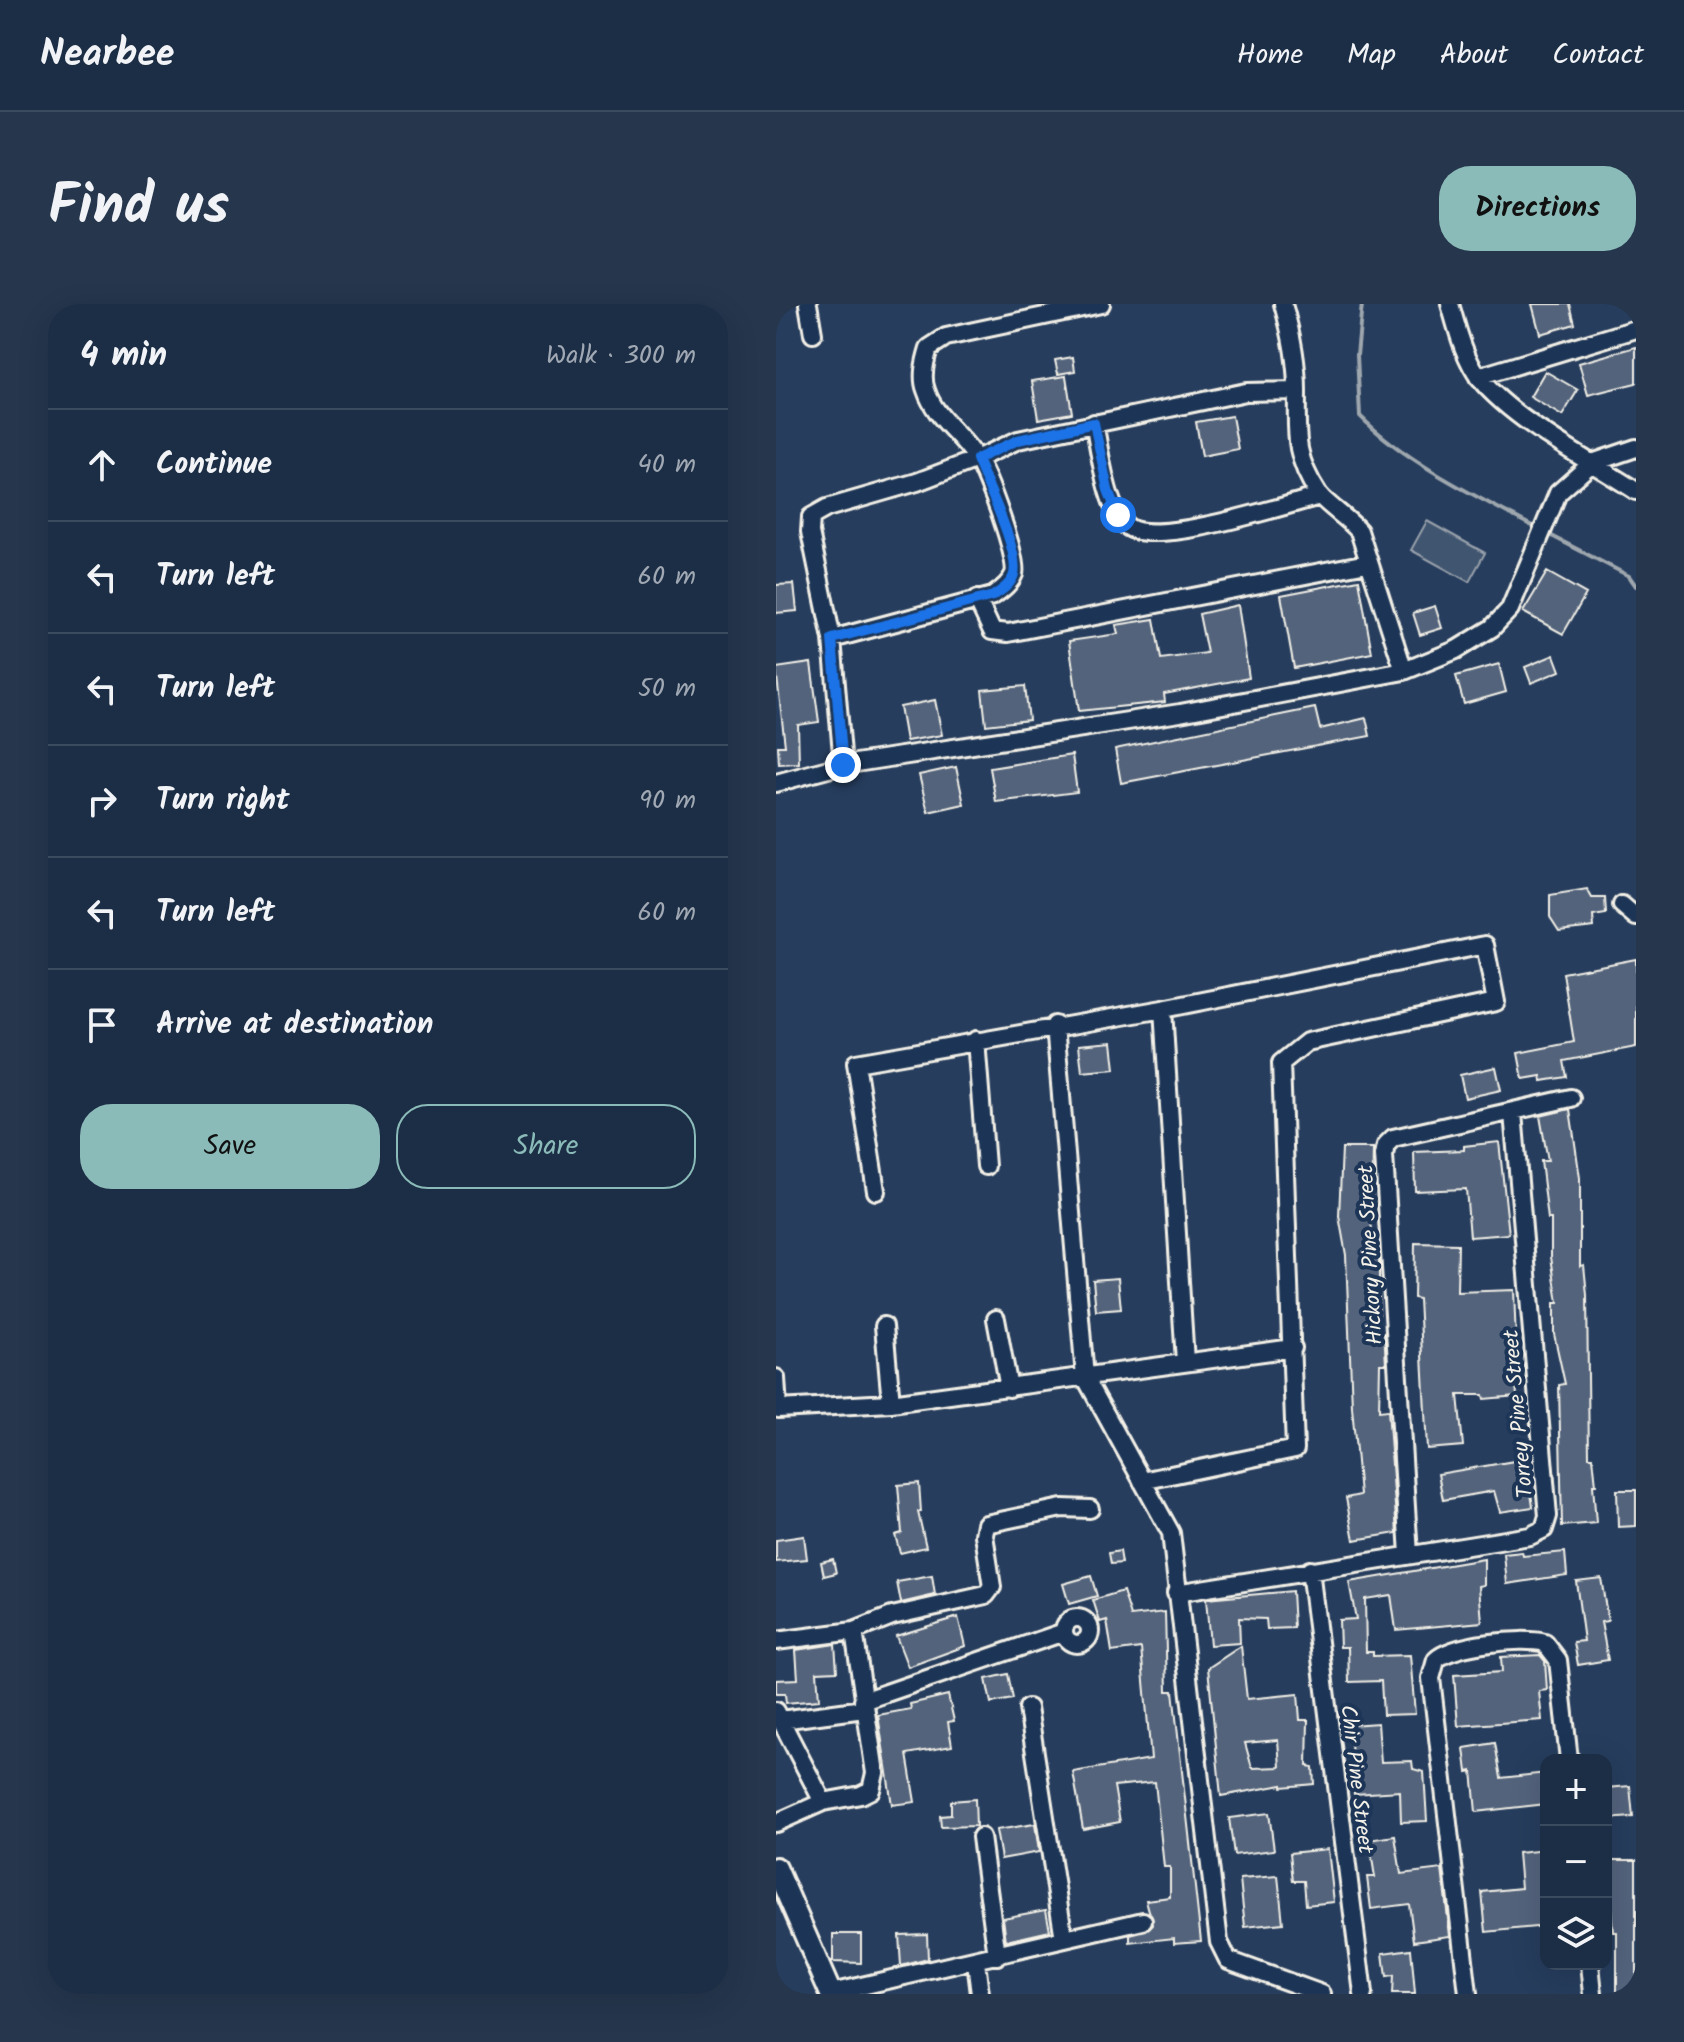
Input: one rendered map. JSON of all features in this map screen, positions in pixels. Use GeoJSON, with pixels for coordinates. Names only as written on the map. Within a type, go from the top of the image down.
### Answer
{"type":"FeatureCollection","features":[{"type":"Feature","properties":{"kind":"main road"},"geometry":{"type":"LineString","coordinates":[[776,1868],[831,1994]]}},
{"type":"Feature","properties":{"kind":"street"},"geometry":{"type":"LineString","coordinates":[[808,304],[813,334]]}},
{"type":"Feature","properties":{"kind":"street"},"geometry":{"type":"LineString","coordinates":[[832,639],[993,596],[1006,586],[1015,573],[1012,551],[977,459],[943,419],[925,389],[924,364],[929,348],[946,337],[1101,304]]}},
{"type":"Feature","properties":{"kind":"street"},"geometry":{"type":"LineString","coordinates":[[1283,304],[1291,333],[1297,391],[1295,439],[1302,462],[1320,496],[1344,513],[1359,531],[1404,671]]}},
{"type":"Feature","properties":{"kind":"street"},"geometry":{"type":"LineString","coordinates":[[1450,304],[1464,348],[1478,377],[1501,401],[1636,491]]}},
{"type":"Feature","properties":{"kind":"street"},"geometry":{"type":"LineString","coordinates":[[1478,377],[1636,329]]}},
{"type":"Feature","properties":{"kind":"street"},"geometry":{"type":"LineString","coordinates":[[843,765],[832,639],[810,532],[811,517],[827,508],[977,459],[1018,440],[1246,392],[1297,391]]}},
{"type":"Feature","properties":{"kind":"street"},"geometry":{"type":"LineString","coordinates":[[1094,423],[1108,490],[1118,515],[1128,528],[1166,532],[1228,521],[1320,496]]}},
{"type":"Feature","properties":{"kind":"street"},"geometry":{"type":"LineString","coordinates":[[776,783],[843,765],[1180,713],[1404,671],[1456,650],[1492,628],[1510,609],[1558,493],[1592,463],[1636,448]]}},
{"type":"Feature","properties":{"kind":"street"},"geometry":{"type":"LineString","coordinates":[[977,599],[992,631],[1008,633],[1367,563]]}},
{"type":"Feature","properties":{"kind":"street"},"geometry":{"type":"LineString","coordinates":[[1622,905],[1636,917]]}},
{"type":"Feature","properties":{"kind":"street"},"geometry":{"type":"LineString","coordinates":[[876,1191],[856,1063],[1055,1025],[1163,1009],[1485,945],[1496,1002],[1307,1042],[1281,1063],[1295,1449],[1142,1481]]}},
{"type":"Feature","properties":{"kind":"street"},"geometry":{"type":"LineString","coordinates":[[1163,1009],[1185,1362]]}},
{"type":"Feature","properties":{"kind":"street"},"geometry":{"type":"LineString","coordinates":[[1055,1025],[1085,1377],[1171,1533],[1222,1955],[1228,1960],[1322,1994]]}},
{"type":"Feature","properties":{"kind":"street"},"geometry":{"type":"LineString","coordinates":[[976,1040],[986,1166]]}},
{"type":"Feature","properties":{"kind":"street","name":"Hickory Pine Street"},"geometry":{"type":"LineString","coordinates":[[1409,1555],[1384,1155],[1386,1145],[1393,1138],[1571,1098]]}},
{"type":"Feature","properties":{"kind":"street","name":"Torrey Pine Street"},"geometry":{"type":"LineString","coordinates":[[1176,1593],[1530,1536],[1544,1529],[1547,1523],[1513,1113]]}},
{"type":"Feature","properties":{"kind":"street"},"geometry":{"type":"LineString","coordinates":[[996,1319],[1009,1388]]}},
{"type":"Feature","properties":{"kind":"street"},"geometry":{"type":"LineString","coordinates":[[884,1326],[891,1403]]}},
{"type":"Feature","properties":{"kind":"street"},"geometry":{"type":"LineString","coordinates":[[776,1378],[778,1409],[891,1403],[1293,1348]]}},
{"type":"Feature","properties":{"kind":"street"},"geometry":{"type":"LineString","coordinates":[[776,1641],[854,1631],[892,1616],[986,1595],[992,1587],[984,1535],[986,1524],[995,1519],[1062,1508],[1090,1509]]}},
{"type":"Feature","properties":{"kind":"street","name":"Chir Pine Street"},"geometry":{"type":"LineString","coordinates":[[1310,1570],[1363,1994]]}},
{"type":"Feature","properties":{"kind":"street"},"geometry":{"type":"LineString","coordinates":[[776,1823],[823,1802],[861,1795],[871,1790],[875,1773],[854,1631]]}},
{"type":"Feature","properties":{"kind":"street"},"geometry":{"type":"LineString","coordinates":[[823,1802],[778,1715],[863,1705],[1064,1632]]}},
{"type":"Feature","properties":{"kind":"street"},"geometry":{"type":"LineString","coordinates":[[1468,1994],[1431,1678],[1436,1660],[1452,1650],[1526,1641],[1545,1643],[1554,1649],[1558,1660],[1568,1754]]}},
{"type":"Feature","properties":{"kind":"street"},"geometry":{"type":"LineString","coordinates":[[1028,1708],[1064,1939]]}},
{"type":"Feature","properties":{"kind":"street"},"geometry":{"type":"LineString","coordinates":[[981,1837],[997,1956]]}},
{"type":"Feature","properties":{"kind":"street"},"geometry":{"type":"LineString","coordinates":[[831,1994],[1143,1921]]}},
{"type":"Feature","properties":{"kind":"street"},"geometry":{"type":"LineString","coordinates":[[976,1962],[980,1994]]}},
{"type":"Feature","properties":{"kind":"street"},"geometry":{"type":"LineString","coordinates":[[1591,1970],[1593,1994]]}},
{"type":"Feature","properties":{"kind":"shaded area"},"geometry":{"type":"Polygon","coordinates":[[[1427,521],[1485,553],[1469,582],[1411,550],[1427,521]]]}},
{"type":"Feature","properties":{"kind":"building"},"geometry":{"type":"Polygon","coordinates":[[[1532,304],[1570,304],[1575,324],[1540,334],[1532,304]]]}},
{"type":"Feature","properties":{"kind":"building"},"geometry":{"type":"Polygon","coordinates":[[[1636,347],[1636,383],[1588,395],[1579,363],[1636,347]]]}},
{"type":"Feature","properties":{"kind":"building"},"geometry":{"type":"Polygon","coordinates":[[[1073,357],[1075,371],[1058,374],[1055,360],[1073,357]]]}},
{"type":"Feature","properties":{"kind":"building"},"geometry":{"type":"Polygon","coordinates":[[[1545,371],[1578,390],[1562,416],[1530,397],[1545,371]]]}},
{"type":"Feature","properties":{"kind":"building"},"geometry":{"type":"Polygon","coordinates":[[[1066,376],[1072,413],[1038,419],[1032,381],[1066,376]]]}},
{"type":"Feature","properties":{"kind":"building"},"geometry":{"type":"Polygon","coordinates":[[[1232,416],[1238,449],[1202,456],[1196,422],[1232,416]]]}},
{"type":"Feature","properties":{"kind":"building"},"geometry":{"type":"Polygon","coordinates":[[[1547,572],[1586,594],[1563,634],[1523,612],[1547,572]]]}},
{"type":"Feature","properties":{"kind":"building"},"geometry":{"type":"Polygon","coordinates":[[[1359,580],[1372,653],[1294,668],[1281,595],[1359,580]]]}},
{"type":"Feature","properties":{"kind":"building"},"geometry":{"type":"Polygon","coordinates":[[[794,584],[797,611],[776,613],[776,585],[794,584]]]}},
{"type":"Feature","properties":{"kind":"building"},"geometry":{"type":"Polygon","coordinates":[[[1238,605],[1249,678],[1164,694],[1165,702],[1079,711],[1069,641],[1118,634],[1116,625],[1154,619],[1161,659],[1207,653],[1199,614],[1238,605]]]}},
{"type":"Feature","properties":{"kind":"building"},"geometry":{"type":"Polygon","coordinates":[[[1435,606],[1442,628],[1420,635],[1413,613],[1435,606]]]}},
{"type":"Feature","properties":{"kind":"building"},"geometry":{"type":"Polygon","coordinates":[[[1554,655],[1560,671],[1531,683],[1525,667],[1554,655]]]}},
{"type":"Feature","properties":{"kind":"building"},"geometry":{"type":"Polygon","coordinates":[[[811,663],[819,722],[798,725],[799,763],[779,764],[778,746],[785,746],[776,668],[811,663]]]}},
{"type":"Feature","properties":{"kind":"building"},"geometry":{"type":"Polygon","coordinates":[[[1499,664],[1506,692],[1464,704],[1456,676],[1499,664]]]}},
{"type":"Feature","properties":{"kind":"building"},"geometry":{"type":"Polygon","coordinates":[[[1025,686],[1029,720],[986,725],[982,690],[1025,686]]]}},
{"type":"Feature","properties":{"kind":"building"},"geometry":{"type":"Polygon","coordinates":[[[935,700],[942,735],[906,741],[900,707],[935,700]]]}},
{"type":"Feature","properties":{"kind":"building"},"geometry":{"type":"Polygon","coordinates":[[[1315,708],[1320,729],[1366,718],[1370,736],[1121,783],[1115,749],[1315,708]]]}},
{"type":"Feature","properties":{"kind":"building"},"geometry":{"type":"Polygon","coordinates":[[[1072,755],[1077,792],[996,802],[990,768],[1072,755]]]}},
{"type":"Feature","properties":{"kind":"building"},"geometry":{"type":"Polygon","coordinates":[[[956,767],[964,804],[928,812],[919,775],[956,767]]]}},
{"type":"Feature","properties":{"kind":"building"},"geometry":{"type":"Polygon","coordinates":[[[1587,889],[1592,898],[1605,898],[1606,914],[1593,916],[1594,927],[1559,931],[1550,917],[1550,895],[1587,889]]]}},
{"type":"Feature","properties":{"kind":"building"},"geometry":{"type":"Polygon","coordinates":[[[1636,959],[1636,1047],[1564,1061],[1567,1077],[1542,1081],[1541,1076],[1523,1079],[1518,1053],[1574,1042],[1563,973],[1636,959]]]}},
{"type":"Feature","properties":{"kind":"building"},"geometry":{"type":"Polygon","coordinates":[[[1112,1042],[1115,1069],[1082,1072],[1079,1045],[1112,1042]]]}},
{"type":"Feature","properties":{"kind":"building"},"geometry":{"type":"Polygon","coordinates":[[[1496,1067],[1501,1090],[1465,1098],[1460,1075],[1496,1067]]]}},
{"type":"Feature","properties":{"kind":"building"},"geometry":{"type":"Polygon","coordinates":[[[1570,1109],[1580,1178],[1580,1266],[1584,1265],[1587,1295],[1589,1457],[1593,1457],[1596,1485],[1593,1485],[1596,1523],[1562,1526],[1559,1385],[1565,1384],[1554,1334],[1554,1303],[1558,1303],[1551,1257],[1551,1219],[1548,1219],[1541,1161],[1548,1161],[1540,1116],[1570,1109]]]}},
{"type":"Feature","properties":{"kind":"building"},"geometry":{"type":"Polygon","coordinates":[[[1499,1142],[1509,1234],[1470,1237],[1466,1189],[1415,1191],[1414,1152],[1464,1150],[1464,1146],[1499,1142]]]}},
{"type":"Feature","properties":{"kind":"building"},"geometry":{"type":"Polygon","coordinates":[[[1342,1148],[1373,1148],[1371,1259],[1379,1259],[1379,1334],[1384,1333],[1386,1364],[1380,1364],[1379,1411],[1388,1410],[1397,1533],[1354,1540],[1346,1498],[1360,1495],[1352,1407],[1346,1255],[1339,1216],[1342,1148]]]}},
{"type":"Feature","properties":{"kind":"building"},"geometry":{"type":"Polygon","coordinates":[[[1415,1243],[1458,1244],[1457,1292],[1514,1290],[1516,1343],[1513,1343],[1517,1396],[1484,1399],[1483,1395],[1458,1395],[1463,1446],[1427,1449],[1419,1299],[1414,1298],[1415,1243]]]}},
{"type":"Feature","properties":{"kind":"building"},"geometry":{"type":"Polygon","coordinates":[[[1118,1278],[1121,1309],[1096,1311],[1093,1280],[1118,1278]]]}},
{"type":"Feature","properties":{"kind":"building"},"geometry":{"type":"Polygon","coordinates":[[[1526,1459],[1533,1507],[1500,1512],[1494,1491],[1443,1500],[1438,1474],[1526,1459]]]}},
{"type":"Feature","properties":{"kind":"building"},"geometry":{"type":"Polygon","coordinates":[[[919,1483],[921,1512],[918,1512],[926,1547],[900,1553],[895,1535],[902,1533],[898,1485],[919,1483]]]}},
{"type":"Feature","properties":{"kind":"building"},"geometry":{"type":"Polygon","coordinates":[[[1617,1490],[1636,1490],[1636,1526],[1618,1527],[1617,1490]]]}},
{"type":"Feature","properties":{"kind":"building"},"geometry":{"type":"Polygon","coordinates":[[[804,1536],[807,1559],[776,1562],[776,1540],[804,1536]]]}},
{"type":"Feature","properties":{"kind":"building"},"geometry":{"type":"Polygon","coordinates":[[[1120,1551],[1122,1563],[1111,1564],[1109,1553],[1120,1551]]]}},
{"type":"Feature","properties":{"kind":"building"},"geometry":{"type":"Polygon","coordinates":[[[1522,1552],[1523,1556],[1565,1552],[1567,1575],[1507,1584],[1504,1554],[1522,1552]]]}},
{"type":"Feature","properties":{"kind":"building"},"geometry":{"type":"Polygon","coordinates":[[[833,1559],[836,1573],[824,1576],[821,1562],[833,1559]]]}},
{"type":"Feature","properties":{"kind":"building"},"geometry":{"type":"Polygon","coordinates":[[[1484,1559],[1484,1585],[1479,1586],[1482,1622],[1396,1630],[1391,1595],[1365,1599],[1366,1652],[1373,1652],[1373,1656],[1410,1655],[1415,1714],[1383,1715],[1381,1681],[1349,1682],[1348,1647],[1340,1647],[1339,1620],[1356,1619],[1349,1582],[1484,1559]]]}},
{"type":"Feature","properties":{"kind":"building"},"geometry":{"type":"Polygon","coordinates":[[[932,1576],[935,1595],[901,1603],[897,1582],[932,1576]]]}},
{"type":"Feature","properties":{"kind":"building"},"geometry":{"type":"Polygon","coordinates":[[[1091,1576],[1097,1596],[1069,1604],[1063,1584],[1091,1576]]]}},
{"type":"Feature","properties":{"kind":"building"},"geometry":{"type":"Polygon","coordinates":[[[1601,1578],[1608,1621],[1601,1622],[1608,1660],[1578,1665],[1574,1642],[1584,1641],[1576,1581],[1601,1578]]]}},
{"type":"Feature","properties":{"kind":"building"},"geometry":{"type":"Polygon","coordinates":[[[1123,1591],[1131,1616],[1165,1612],[1167,1691],[1173,1691],[1201,1941],[1174,1943],[1174,1938],[1130,1943],[1130,1935],[1146,1931],[1153,1925],[1146,1900],[1170,1897],[1170,1867],[1164,1867],[1155,1782],[1114,1786],[1120,1822],[1083,1829],[1073,1772],[1151,1759],[1141,1648],[1112,1652],[1107,1620],[1100,1622],[1093,1600],[1123,1591]]]}},
{"type":"Feature","properties":{"kind":"building"},"geometry":{"type":"Polygon","coordinates":[[[1292,1591],[1294,1628],[1267,1629],[1266,1619],[1239,1618],[1240,1643],[1210,1645],[1206,1599],[1292,1591]]]}},
{"type":"Feature","properties":{"kind":"building"},"geometry":{"type":"Polygon","coordinates":[[[958,1617],[965,1646],[908,1667],[896,1636],[958,1617]]]}},
{"type":"Feature","properties":{"kind":"building"},"geometry":{"type":"Polygon","coordinates":[[[835,1644],[837,1671],[817,1672],[819,1700],[786,1703],[785,1694],[776,1694],[776,1680],[798,1679],[796,1650],[835,1644]]]}},
{"type":"Feature","properties":{"kind":"building"},"geometry":{"type":"Polygon","coordinates":[[[1241,1646],[1247,1699],[1298,1694],[1300,1720],[1308,1720],[1307,1766],[1313,1767],[1314,1784],[1282,1785],[1221,1796],[1208,1668],[1241,1646]],[[1278,1740],[1245,1743],[1252,1768],[1280,1767],[1278,1740]]]}},
{"type":"Feature","properties":{"kind":"building"},"geometry":{"type":"Polygon","coordinates":[[[1540,1655],[1545,1661],[1547,1690],[1539,1691],[1542,1720],[1458,1726],[1454,1675],[1502,1672],[1501,1657],[1540,1655]]]}},
{"type":"Feature","properties":{"kind":"building"},"geometry":{"type":"Polygon","coordinates":[[[1008,1674],[1013,1699],[991,1703],[986,1679],[1008,1674]]]}},
{"type":"Feature","properties":{"kind":"building"},"geometry":{"type":"Polygon","coordinates":[[[948,1695],[954,1721],[948,1722],[952,1746],[907,1754],[915,1802],[892,1805],[878,1715],[911,1709],[910,1704],[948,1695]]]}},
{"type":"Feature","properties":{"kind":"building"},"geometry":{"type":"Polygon","coordinates":[[[1378,1723],[1381,1762],[1412,1761],[1413,1769],[1424,1772],[1427,1821],[1401,1822],[1400,1791],[1354,1794],[1350,1725],[1378,1723]]]}},
{"type":"Feature","properties":{"kind":"building"},"geometry":{"type":"Polygon","coordinates":[[[1495,1743],[1501,1778],[1540,1774],[1540,1805],[1476,1812],[1472,1771],[1467,1772],[1464,1748],[1495,1743]]]}},
{"type":"Feature","properties":{"kind":"building"},"geometry":{"type":"Polygon","coordinates":[[[1630,1786],[1633,1817],[1612,1819],[1612,1788],[1630,1786]]]}},
{"type":"Feature","properties":{"kind":"building"},"geometry":{"type":"Polygon","coordinates":[[[975,1799],[976,1826],[941,1827],[940,1816],[951,1815],[951,1801],[975,1799]]]}},
{"type":"Feature","properties":{"kind":"building"},"geometry":{"type":"Polygon","coordinates":[[[1269,1813],[1274,1850],[1234,1855],[1229,1818],[1269,1813]]]}},
{"type":"Feature","properties":{"kind":"building"},"geometry":{"type":"Polygon","coordinates":[[[1035,1824],[1039,1852],[1001,1859],[996,1830],[1035,1824]]]}},
{"type":"Feature","properties":{"kind":"building"},"geometry":{"type":"Polygon","coordinates":[[[1395,1836],[1401,1874],[1442,1869],[1450,1936],[1414,1941],[1409,1904],[1371,1909],[1367,1877],[1375,1877],[1369,1840],[1395,1836]]]}},
{"type":"Feature","properties":{"kind":"building"},"geometry":{"type":"Polygon","coordinates":[[[1328,1849],[1334,1902],[1306,1905],[1304,1881],[1293,1881],[1290,1853],[1328,1849]]]}},
{"type":"Feature","properties":{"kind":"building"},"geometry":{"type":"Polygon","coordinates":[[[1540,1851],[1540,1927],[1486,1932],[1482,1892],[1521,1888],[1518,1853],[1540,1851]]]}},
{"type":"Feature","properties":{"kind":"building"},"geometry":{"type":"Polygon","coordinates":[[[1612,1860],[1636,1860],[1636,1994],[1617,1994],[1617,1932],[1613,1932],[1612,1860]]]}},
{"type":"Feature","properties":{"kind":"building"},"geometry":{"type":"Polygon","coordinates":[[[1278,1876],[1283,1923],[1245,1927],[1240,1879],[1278,1876]]]}},
{"type":"Feature","properties":{"kind":"building"},"geometry":{"type":"Polygon","coordinates":[[[1046,1910],[1050,1931],[1006,1941],[1003,1918],[1046,1910]]]}},
{"type":"Feature","properties":{"kind":"building"},"geometry":{"type":"Polygon","coordinates":[[[833,1934],[861,1934],[861,1963],[833,1962],[833,1934]]]}},
{"type":"Feature","properties":{"kind":"building"},"geometry":{"type":"Polygon","coordinates":[[[927,1934],[928,1959],[901,1966],[899,1935],[927,1934]]]}},
{"type":"Feature","properties":{"kind":"building"},"geometry":{"type":"Polygon","coordinates":[[[1411,1949],[1415,1994],[1392,1994],[1393,1976],[1386,1977],[1383,1953],[1411,1949]]]}},
{"type":"Feature","properties":{"kind":"waterway"},"geometry":{"type":"LineString","coordinates":[[1362,304],[1357,355],[1360,416],[1421,464],[1538,529]]}},
{"type":"Feature","properties":{"kind":"waterway"},"geometry":{"type":"LineString","coordinates":[[1546,533],[1629,576],[1636,586]]}},
{"type":"Feature","properties":{"kind":"route"},"geometry":{"type":"LineString","coordinates":[[843,765],[832,639],[993,596],[1006,586],[1015,573],[1012,551],[977,459],[1018,440],[1094,423],[1108,490],[1118,515]]}}]}
